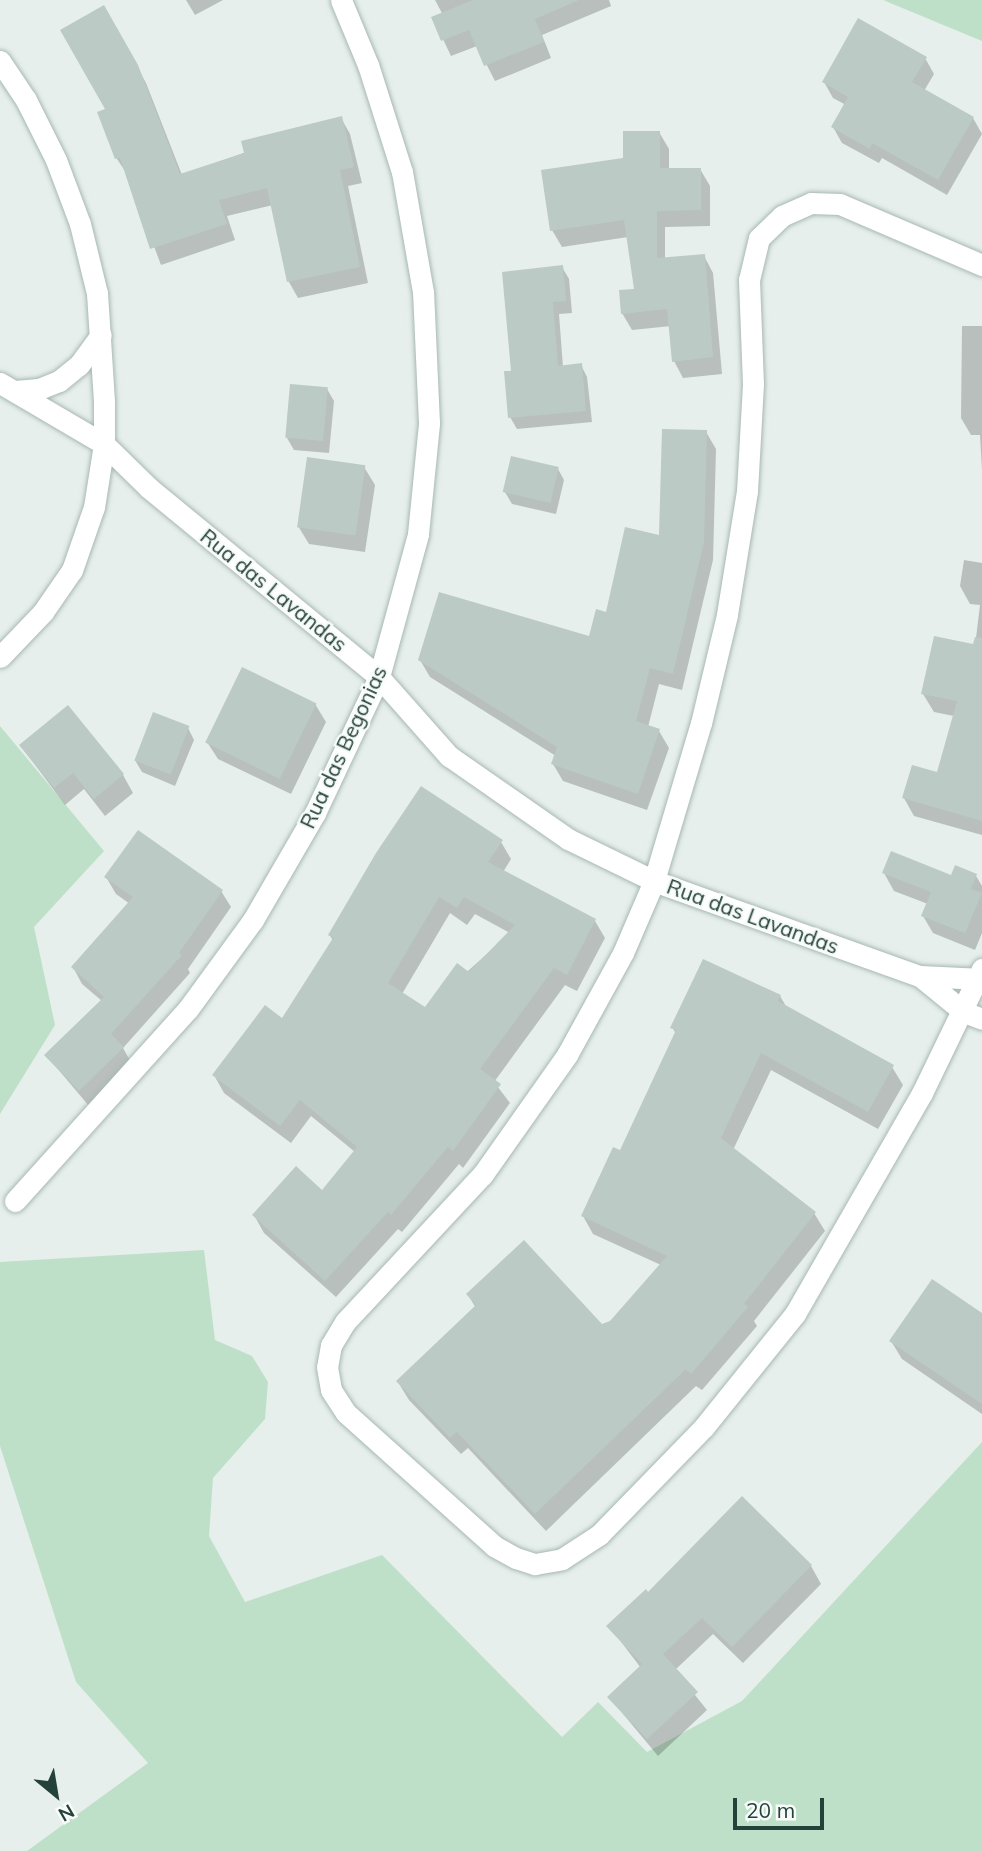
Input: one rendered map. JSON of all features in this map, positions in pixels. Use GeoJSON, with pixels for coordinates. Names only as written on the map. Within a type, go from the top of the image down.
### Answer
{"type":"FeatureCollection","features":[{"type":"Feature","properties":{"kind":"street","name":"Rua das Begonias"},"geometry":{"type":"LineString","coordinates":[[15,1201],[188,1009],[253,920],[315,813],[379,677],[418,534],[429,423],[424,292],[402,172],[368,65],[341,0]]}},
{"type":"Feature","properties":{"kind":"street"},"geometry":{"type":"LineString","coordinates":[[0,61],[26,100],[80,224],[97,293],[104,444],[94,507],[72,570],[43,612],[0,657]]}},
{"type":"Feature","properties":{"kind":"street"},"geometry":{"type":"LineString","coordinates":[[981,975],[973,1016],[794,1314],[704,1427],[599,1535],[562,1559],[536,1564],[516,1558],[494,1546],[346,1413],[331,1390],[327,1367],[331,1345],[345,1322],[484,1174],[545,1087],[622,953],[654,881],[702,723],[727,615],[747,491],[753,384],[749,280],[759,238],[782,216],[811,203],[840,204],[982,265]]}},
{"type":"Feature","properties":{"kind":"street"},"geometry":{"type":"LineString","coordinates":[[7,387],[39,389],[59,381],[79,365],[101,335]]}},
{"type":"Feature","properties":{"kind":"street","name":"Rua das Lavandas"},"geometry":{"type":"LineString","coordinates":[[7,387],[104,444],[149,488],[379,677],[449,756],[568,839],[654,881],[920,976],[973,1016]]}},
{"type":"Feature","properties":{"kind":"street","name":"Rua das Lavandas"},"geometry":{"type":"LineString","coordinates":[[920,976],[981,975]]}},
{"type":"Feature","properties":{"kind":"green space"},"geometry":{"type":"Polygon","coordinates":[[[883,0],[982,0],[982,41],[883,0]]]}},
{"type":"Feature","properties":{"kind":"green space"},"geometry":{"type":"Polygon","coordinates":[[[0,726],[104,851],[34,927],[55,1025],[0,1114],[0,726]]]}},
{"type":"Feature","properties":{"kind":"green space"},"geometry":{"type":"Polygon","coordinates":[[[204,1250],[215,1340],[252,1356],[268,1382],[265,1419],[213,1478],[209,1536],[245,1602],[382,1555],[562,1737],[598,1702],[647,1752],[742,1701],[982,1442],[982,1851],[27,1851],[148,1763],[76,1682],[0,1446],[0,1262],[204,1250]]]}},
{"type":"Feature","properties":{"kind":"building"},"geometry":{"type":"Polygon","coordinates":[[[473,0],[579,0],[535,19],[544,42],[484,66],[469,30],[441,41],[431,17],[473,0]]]}},
{"type":"Feature","properties":{"kind":"building"},"geometry":{"type":"Polygon","coordinates":[[[104,5],[138,65],[180,174],[244,153],[241,141],[342,116],[354,167],[340,170],[360,267],[287,282],[267,188],[219,200],[227,224],[150,249],[120,158],[115,159],[97,112],[105,109],[60,30],[104,5]]]}},
{"type":"Feature","properties":{"kind":"building"},"geometry":{"type":"Polygon","coordinates":[[[858,18],[927,57],[912,82],[974,117],[938,180],[872,143],[870,149],[831,127],[848,97],[822,82],[858,18]]]}},
{"type":"Feature","properties":{"kind":"building"},"geometry":{"type":"Polygon","coordinates":[[[623,131],[660,131],[660,168],[701,168],[701,210],[657,211],[657,258],[705,254],[713,357],[672,362],[667,309],[621,314],[619,290],[634,289],[624,220],[550,231],[541,170],[623,158],[623,131]]]}},
{"type":"Feature","properties":{"kind":"building"},"geometry":{"type":"Polygon","coordinates":[[[563,265],[566,301],[553,302],[558,366],[582,363],[586,411],[508,418],[504,371],[511,371],[502,272],[563,265]]]}},
{"type":"Feature","properties":{"kind":"building"},"geometry":{"type":"Polygon","coordinates":[[[290,384],[328,387],[323,441],[285,438],[290,384]]]}},
{"type":"Feature","properties":{"kind":"building"},"geometry":{"type":"Polygon","coordinates":[[[662,429],[707,430],[704,542],[673,674],[650,668],[636,721],[660,729],[638,794],[551,764],[557,747],[418,660],[439,592],[589,636],[596,609],[606,612],[625,527],[659,535],[662,429]]]}},
{"type":"Feature","properties":{"kind":"building"},"geometry":{"type":"Polygon","coordinates":[[[511,456],[559,467],[550,503],[503,492],[511,456]]]}},
{"type":"Feature","properties":{"kind":"building"},"geometry":{"type":"Polygon","coordinates":[[[307,457],[365,465],[356,536],[297,527],[307,457]]]}},
{"type":"Feature","properties":{"kind":"building"},"geometry":{"type":"Polygon","coordinates":[[[934,636],[973,644],[975,637],[982,638],[982,821],[902,798],[912,765],[937,772],[957,701],[921,694],[934,636]]]}},
{"type":"Feature","properties":{"kind":"building"},"geometry":{"type":"Polygon","coordinates":[[[242,667],[317,703],[280,779],[205,742],[242,667]]]}},
{"type":"Feature","properties":{"kind":"building"},"geometry":{"type":"Polygon","coordinates":[[[68,705],[124,774],[94,799],[73,773],[54,788],[19,745],[68,705]]]}},
{"type":"Feature","properties":{"kind":"building"},"geometry":{"type":"Polygon","coordinates":[[[153,712],[189,726],[171,775],[134,761],[153,712]]]}},
{"type":"Feature","properties":{"kind":"building"},"geometry":{"type":"Polygon","coordinates":[[[421,786],[503,840],[488,862],[596,919],[567,975],[554,968],[480,1069],[501,1084],[453,1151],[448,1147],[391,1215],[388,1212],[325,1281],[252,1215],[296,1166],[322,1190],[357,1147],[300,1100],[280,1126],[212,1075],[265,1005],[282,1018],[333,938],[328,935],[376,853],[421,786]],[[439,897],[388,983],[425,1007],[457,963],[469,972],[515,925],[464,897],[457,908],[439,897]]]}},
{"type":"Feature","properties":{"kind":"building"},"geometry":{"type":"Polygon","coordinates":[[[138,830],[223,890],[179,953],[182,955],[111,1034],[124,1047],[79,1091],[44,1055],[104,997],[71,967],[133,897],[104,877],[138,830]]]}},
{"type":"Feature","properties":{"kind":"building"},"geometry":{"type":"Polygon","coordinates":[[[891,851],[951,875],[955,865],[977,874],[971,889],[982,893],[965,933],[921,916],[931,892],[882,873],[891,851]]]}},
{"type":"Feature","properties":{"kind":"building"},"geometry":{"type":"Polygon","coordinates":[[[703,959],[781,995],[778,1001],[894,1065],[868,1112],[761,1053],[721,1138],[816,1212],[744,1304],[748,1307],[691,1374],[686,1369],[535,1514],[457,1432],[450,1438],[396,1381],[476,1305],[466,1294],[524,1240],[602,1324],[610,1321],[667,1256],[581,1216],[613,1147],[620,1150],[676,1030],[670,1028],[703,959]]]}},
{"type":"Feature","properties":{"kind":"building"},"geometry":{"type":"Polygon","coordinates":[[[932,1279],[982,1313],[982,1404],[889,1341],[932,1279]]]}},
{"type":"Feature","properties":{"kind":"building"},"geometry":{"type":"Polygon","coordinates":[[[742,1496],[812,1565],[732,1647],[702,1618],[663,1654],[698,1692],[647,1739],[607,1697],[642,1664],[606,1626],[646,1589],[648,1592],[742,1496]]]}}]}
